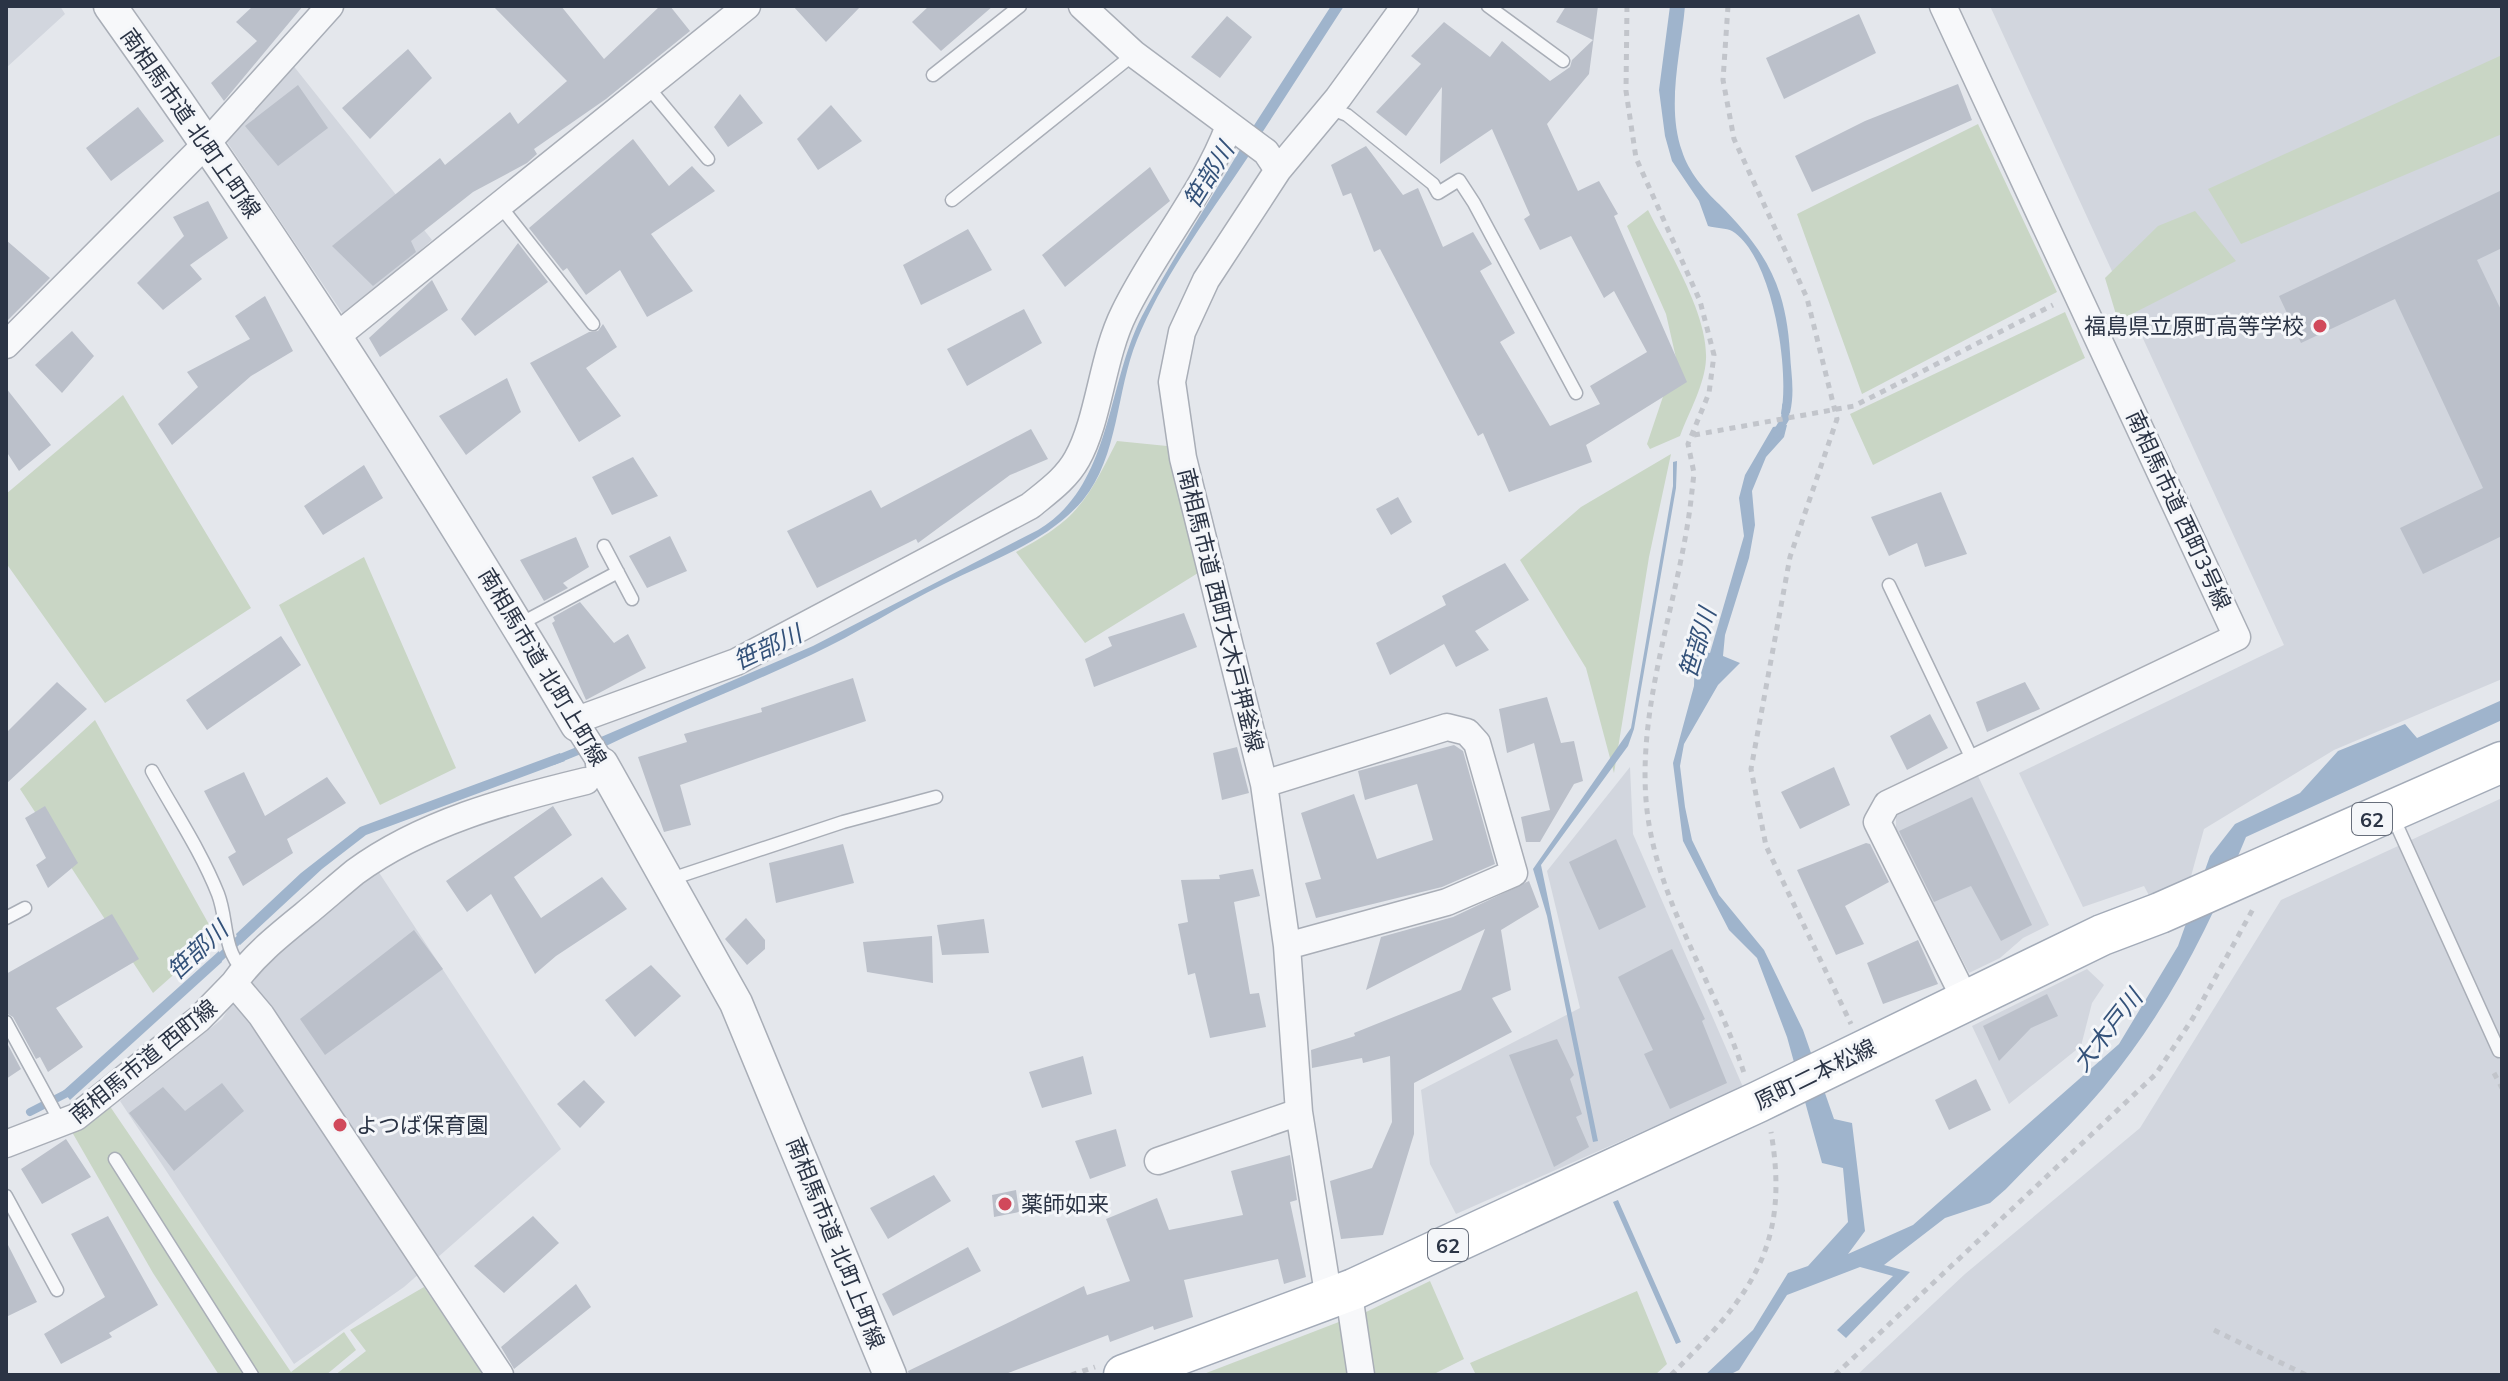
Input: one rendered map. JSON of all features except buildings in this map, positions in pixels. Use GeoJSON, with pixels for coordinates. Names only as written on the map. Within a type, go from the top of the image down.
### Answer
{"type":"FeatureCollection","features":[{"type":"Feature","properties":{"kind":"main road","name":"原町二本松線"},"geometry":{"type":"LineString","coordinates":[[1124,1375],[1763,1108],[1859,1053],[2102,935],[2160,913],[2248,891],[2390,811],[2502,762]]}},
{"type":"Feature","properties":{"kind":"street","name":"南相馬市道 北町上町線"},"geometry":{"type":"LineString","coordinates":[[110,6],[337,336],[576,723],[594,773],[668,880],[736,1003],[890,1375]]}},
{"type":"Feature","properties":{"kind":"street"},"geometry":{"type":"LineString","coordinates":[[6,345],[207,143],[330,6]]}},
{"type":"Feature","properties":{"kind":"street"},"geometry":{"type":"LineString","coordinates":[[337,336],[747,6]]}},
{"type":"Feature","properties":{"kind":"street"},"geometry":{"type":"LineString","coordinates":[[1082,6],[1134,54],[1272,161]]}},
{"type":"Feature","properties":{"kind":"street","name":"南相馬市道 西町大木戸押釜線"},"geometry":{"type":"LineString","coordinates":[[1361,1375],[1351,1308],[1336,1287],[1299,1112],[1287,946],[1264,784],[1183,458],[1172,382],[1182,332],[1206,280],[1272,161],[1329,108],[1405,6]]}},
{"type":"Feature","properties":{"kind":"street","name":"南相馬市道 西町3号線"},"geometry":{"type":"LineString","coordinates":[[1943,6],[2237,637],[1887,804],[1877,822],[1966,1001]]}},
{"type":"Feature","properties":{"kind":"street"},"geometry":{"type":"LineString","coordinates":[[576,723],[736,662],[1030,506],[1056,486],[1077,458],[1125,311],[1233,130]]}},
{"type":"Feature","properties":{"kind":"street"},"geometry":{"type":"LineString","coordinates":[[1264,784],[1447,727],[1467,732],[1477,743],[1514,873],[1447,902],[1287,946]]}},
{"type":"Feature","properties":{"kind":"street"},"geometry":{"type":"LineString","coordinates":[[240,969],[357,871],[390,852],[494,805],[594,773]]}},
{"type":"Feature","properties":{"kind":"street","name":"南相馬市道 西町線"},"geometry":{"type":"LineString","coordinates":[[6,1144],[60,1122],[102,1098],[199,1019],[240,969],[261,1015],[500,1375]]}},
{"type":"Feature","properties":{"kind":"street"},"geometry":{"type":"LineString","coordinates":[[1158,1161],[1299,1112]]}},
{"type":"Feature","properties":{"kind":"lane"},"geometry":{"type":"LineString","coordinates":[[933,75],[1020,6]]}},
{"type":"Feature","properties":{"kind":"lane"},"geometry":{"type":"LineString","coordinates":[[1488,6],[1563,61]]}},
{"type":"Feature","properties":{"kind":"lane"},"geometry":{"type":"LineString","coordinates":[[952,200],[1134,54]]}},
{"type":"Feature","properties":{"kind":"lane"},"geometry":{"type":"LineString","coordinates":[[648,87],[708,159]]}},
{"type":"Feature","properties":{"kind":"lane"},"geometry":{"type":"LineString","coordinates":[[1329,108],[1347,115],[1433,184],[1438,193],[1459,180],[1576,393]]}},
{"type":"Feature","properties":{"kind":"lane"},"geometry":{"type":"LineString","coordinates":[[501,207],[593,324]]}},
{"type":"Feature","properties":{"kind":"lane"},"geometry":{"type":"LineString","coordinates":[[604,546],[632,599]]}},
{"type":"Feature","properties":{"kind":"lane"},"geometry":{"type":"LineString","coordinates":[[517,625],[618,572]]}},
{"type":"Feature","properties":{"kind":"lane"},"geometry":{"type":"LineString","coordinates":[[1889,585],[1974,763]]}},
{"type":"Feature","properties":{"kind":"lane"},"geometry":{"type":"LineString","coordinates":[[152,771],[220,898],[224,931],[240,969]]}},
{"type":"Feature","properties":{"kind":"lane"},"geometry":{"type":"LineString","coordinates":[[668,880],[843,822],[936,797]]}},
{"type":"Feature","properties":{"kind":"lane"},"geometry":{"type":"LineString","coordinates":[[2390,811],[2499,1051]]}},
{"type":"Feature","properties":{"kind":"lane"},"geometry":{"type":"LineString","coordinates":[[6,918],[25,908]]}},
{"type":"Feature","properties":{"kind":"lane"},"geometry":{"type":"LineString","coordinates":[[6,1022],[60,1122]]}},
{"type":"Feature","properties":{"kind":"lane"},"geometry":{"type":"LineString","coordinates":[[115,1159],[252,1375]]}},
{"type":"Feature","properties":{"kind":"lane"},"geometry":{"type":"LineString","coordinates":[[6,1196],[57,1290]]}},
{"type":"Feature","properties":{"kind":"path"},"geometry":{"type":"LineString","coordinates":[[1627,6],[1626,91],[1636,158],[1700,301],[1714,355],[1709,393],[1688,444],[1694,473],[1690,515],[1647,742],[1646,802],[1656,859],[1747,1084],[1763,1108],[1776,1184],[1774,1227],[1757,1272],[1717,1329],[1671,1375]]}},
{"type":"Feature","properties":{"kind":"path"},"geometry":{"type":"LineString","coordinates":[[1728,6],[1723,80],[1734,139],[1807,298],[1837,411],[1837,419],[1790,557],[1751,769],[1766,846],[1859,1053]]}},
{"type":"Feature","properties":{"kind":"path"},"geometry":{"type":"LineString","coordinates":[[1693,435],[1854,406],[2078,293]]}},
{"type":"Feature","properties":{"kind":"path"},"geometry":{"type":"LineString","coordinates":[[1835,1375],[2156,1074],[2193,1018],[2248,891]]}},
{"type":"Feature","properties":{"kind":"path"},"geometry":{"type":"LineString","coordinates":[[2494,1073],[2502,1088]]}},
{"type":"Feature","properties":{"kind":"path"},"geometry":{"type":"LineString","coordinates":[[2214,1330],[2306,1375]]}},
{"type":"Feature","properties":{"kind":"shaded area"},"geometry":{"type":"Polygon","coordinates":[[[6,6],[60,6],[65,14],[6,68],[6,6]]]}},
{"type":"Feature","properties":{"kind":"shaded area","name":"福島県立原町高等学校"},"geometry":{"type":"Polygon","coordinates":[[[1990,6],[2502,6],[2502,679],[2334,750],[2204,829],[2190,880],[2151,899],[2144,886],[2083,907],[2019,773],[2284,645],[1990,6]]]}},
{"type":"Feature","properties":{"kind":"shaded area"},"geometry":{"type":"Polygon","coordinates":[[[292,64],[432,240],[345,317],[223,136],[292,64]]]}},
{"type":"Feature","properties":{"kind":"shaded area"},"geometry":{"type":"Polygon","coordinates":[[[1630,767],[1633,834],[1743,1087],[1456,1214],[1430,1164],[1421,1090],[1580,1008],[1547,871],[1630,767]]]}},
{"type":"Feature","properties":{"kind":"shaded area"},"geometry":{"type":"Polygon","coordinates":[[[1978,776],[2049,925],[2023,938],[2000,958],[1969,973],[1896,829],[1896,812],[1978,776]]]}},
{"type":"Feature","properties":{"kind":"shaded area"},"geometry":{"type":"Polygon","coordinates":[[[2502,798],[2502,1375],[1857,1375],[1965,1274],[2140,1128],[2281,900],[2502,798]]]}},
{"type":"Feature","properties":{"kind":"shaded area","name":"よつば保育園"},"geometry":{"type":"Polygon","coordinates":[[[376,868],[561,1149],[404,1287],[294,1364],[120,1101],[222,1019],[253,971],[376,868]]]}},
{"type":"Feature","properties":{"kind":"shaded area"},"geometry":{"type":"Polygon","coordinates":[[[2087,969],[2104,985],[2092,1003],[2081,1046],[2009,1104],[1972,1026],[2087,969]]]}},
{"type":"Feature","properties":{"kind":"green space"},"geometry":{"type":"Polygon","coordinates":[[[2502,55],[2502,134],[2241,244],[2208,189],[2502,55]]]}},
{"type":"Feature","properties":{"kind":"green space"},"geometry":{"type":"Polygon","coordinates":[[[1978,124],[2057,292],[1862,394],[1797,214],[1978,124]]]}},
{"type":"Feature","properties":{"kind":"green space"},"geometry":{"type":"Polygon","coordinates":[[[1648,210],[1694,303],[1701,322],[1706,359],[1700,388],[1680,436],[1650,449],[1647,444],[1676,358],[1666,314],[1627,226],[1648,210]]]}},
{"type":"Feature","properties":{"kind":"green space"},"geometry":{"type":"Polygon","coordinates":[[[2195,211],[2236,261],[2118,321],[2105,278],[2158,226],[2195,211]]]}},
{"type":"Feature","properties":{"kind":"green space"},"geometry":{"type":"Polygon","coordinates":[[[2065,312],[2085,358],[1873,465],[1850,414],[2065,312]]]}},
{"type":"Feature","properties":{"kind":"green space"},"geometry":{"type":"Polygon","coordinates":[[[123,395],[251,608],[105,703],[6,563],[6,494],[123,395]]]}},
{"type":"Feature","properties":{"kind":"green space"},"geometry":{"type":"Polygon","coordinates":[[[1117,441],[1167,446],[1198,573],[1085,643],[1016,552],[1054,529],[1078,507],[1117,441]]]}},
{"type":"Feature","properties":{"kind":"green space"},"geometry":{"type":"Polygon","coordinates":[[[1671,454],[1649,557],[1614,773],[1586,668],[1520,560],[1581,507],[1671,454]]]}},
{"type":"Feature","properties":{"kind":"green space"},"geometry":{"type":"Polygon","coordinates":[[[364,557],[456,768],[380,805],[279,605],[364,557]]]}},
{"type":"Feature","properties":{"kind":"green space"},"geometry":{"type":"Polygon","coordinates":[[[95,720],[216,937],[153,993],[20,789],[95,720]]]}},
{"type":"Feature","properties":{"kind":"green space"},"geometry":{"type":"Polygon","coordinates":[[[107,1102],[291,1372],[344,1332],[356,1350],[326,1375],[219,1375],[153,1273],[72,1132],[107,1102]]]}},
{"type":"Feature","properties":{"kind":"green space"},"geometry":{"type":"Polygon","coordinates":[[[1430,1281],[1464,1359],[1432,1375],[1371,1375],[1364,1313],[1430,1281]]]}},
{"type":"Feature","properties":{"kind":"green space"},"geometry":{"type":"Polygon","coordinates":[[[424,1287],[485,1375],[335,1375],[366,1351],[350,1330],[424,1287]]]}},
{"type":"Feature","properties":{"kind":"green space"},"geometry":{"type":"Polygon","coordinates":[[[1637,1291],[1667,1364],[1655,1375],[1476,1375],[1470,1363],[1637,1291]]]}},
{"type":"Feature","properties":{"kind":"green space"},"geometry":{"type":"Polygon","coordinates":[[[1344,1320],[1352,1375],[1201,1375],[1344,1320]]]}},
{"type":"Feature","properties":{"kind":"water"},"geometry":{"type":"Polygon","coordinates":[[[1331,6],[1344,6],[1260,136],[1251,130],[1331,6]]]}},
{"type":"Feature","properties":{"kind":"water"},"geometry":{"type":"Polygon","coordinates":[[[1670,6],[1685,6],[1675,97],[1677,134],[1682,151],[1698,180],[1749,238],[1771,271],[1788,329],[1792,390],[1790,413],[1781,414],[1783,371],[1780,344],[1768,289],[1758,264],[1746,244],[1732,231],[1708,226],[1699,201],[1672,161],[1659,90],[1670,6]]]}},
{"type":"Feature","properties":{"kind":"water"},"geometry":{"type":"Polygon","coordinates":[[[1241,148],[1250,154],[1189,244],[1148,315],[1130,360],[1104,464],[1083,500],[1068,515],[1018,549],[927,593],[828,647],[606,746],[601,737],[813,646],[1038,530],[1062,511],[1080,488],[1094,461],[1130,343],[1142,316],[1241,148]]]}},
{"type":"Feature","properties":{"kind":"water"},"geometry":{"type":"Polygon","coordinates":[[[1787,425],[1784,437],[1766,457],[1752,491],[1755,525],[1749,558],[1725,635],[1723,656],[1740,663],[1718,685],[1684,744],[1680,766],[1692,840],[1719,895],[1764,950],[1803,1030],[1834,1119],[1852,1123],[1865,1231],[1848,1254],[1913,1225],[2119,1044],[2178,946],[2210,856],[2235,824],[2300,793],[2338,751],[2405,724],[2417,738],[2502,700],[2502,720],[2246,837],[2185,968],[2148,1028],[2092,1100],[2006,1189],[1990,1203],[1945,1218],[1884,1265],[1910,1272],[1846,1338],[1837,1330],[1893,1276],[1860,1267],[1787,1295],[1739,1370],[1729,1375],[1705,1375],[1753,1330],[1788,1273],[1808,1266],[1848,1222],[1843,1168],[1822,1163],[1787,1037],[1757,958],[1729,930],[1683,841],[1673,763],[1694,686],[1695,651],[1710,653],[1744,536],[1739,498],[1745,475],[1773,427],[1787,425]]]}},
{"type":"Feature","properties":{"kind":"water"},"geometry":{"type":"Polygon","coordinates":[[[1677,461],[1676,488],[1634,729],[1628,746],[1541,865],[1598,1141],[1593,1142],[1547,916],[1533,869],[1631,728],[1673,486],[1673,462],[1677,461]]]}},
{"type":"Feature","properties":{"kind":"water"},"geometry":{"type":"Polygon","coordinates":[[[560,753],[565,761],[366,835],[322,869],[240,945],[236,934],[301,873],[360,827],[560,753]]]}},
{"type":"Feature","properties":{"kind":"water"},"geometry":{"type":"Polygon","coordinates":[[[219,951],[222,962],[70,1100],[63,1091],[219,951]]]}},
{"type":"Feature","properties":{"kind":"water"},"geometry":{"type":"Polygon","coordinates":[[[1618,1200],[1681,1342],[1676,1344],[1613,1202],[1618,1200]]]}},
{"type":"Feature","properties":{"kind":"waterway","name":"笹部川"},"geometry":{"type":"LineString","coordinates":[[1776,434],[1785,419],[1786,406]]}},
{"type":"Feature","properties":{"kind":"waterway","name":"笹部川"},"geometry":{"type":"LineString","coordinates":[[553,761],[585,748]]}},
{"type":"Feature","properties":{"kind":"waterway","name":"笹部川"},"geometry":{"type":"LineString","coordinates":[[215,962],[246,933]]}},
{"type":"Feature","properties":{"kind":"waterway","name":"笹部川"},"geometry":{"type":"LineString","coordinates":[[30,1112],[75,1089]]}},
{"type":"Feature","properties":{"kind":"place","name":"福島県立原町高等学校"},"geometry":{"type":"Point","coordinates":[2320,326]}},
{"type":"Feature","properties":{"kind":"place","name":"よつば保育園"},"geometry":{"type":"Point","coordinates":[340,1125]}},
{"type":"Feature","properties":{"kind":"place","name":"薬師如来"},"geometry":{"type":"Point","coordinates":[1005,1204]}},
{"type":"Feature","properties":{"kind":"water label","name":"大木戸川"},"geometry":{"type":"Point","coordinates":[2107,1030]}}]}
